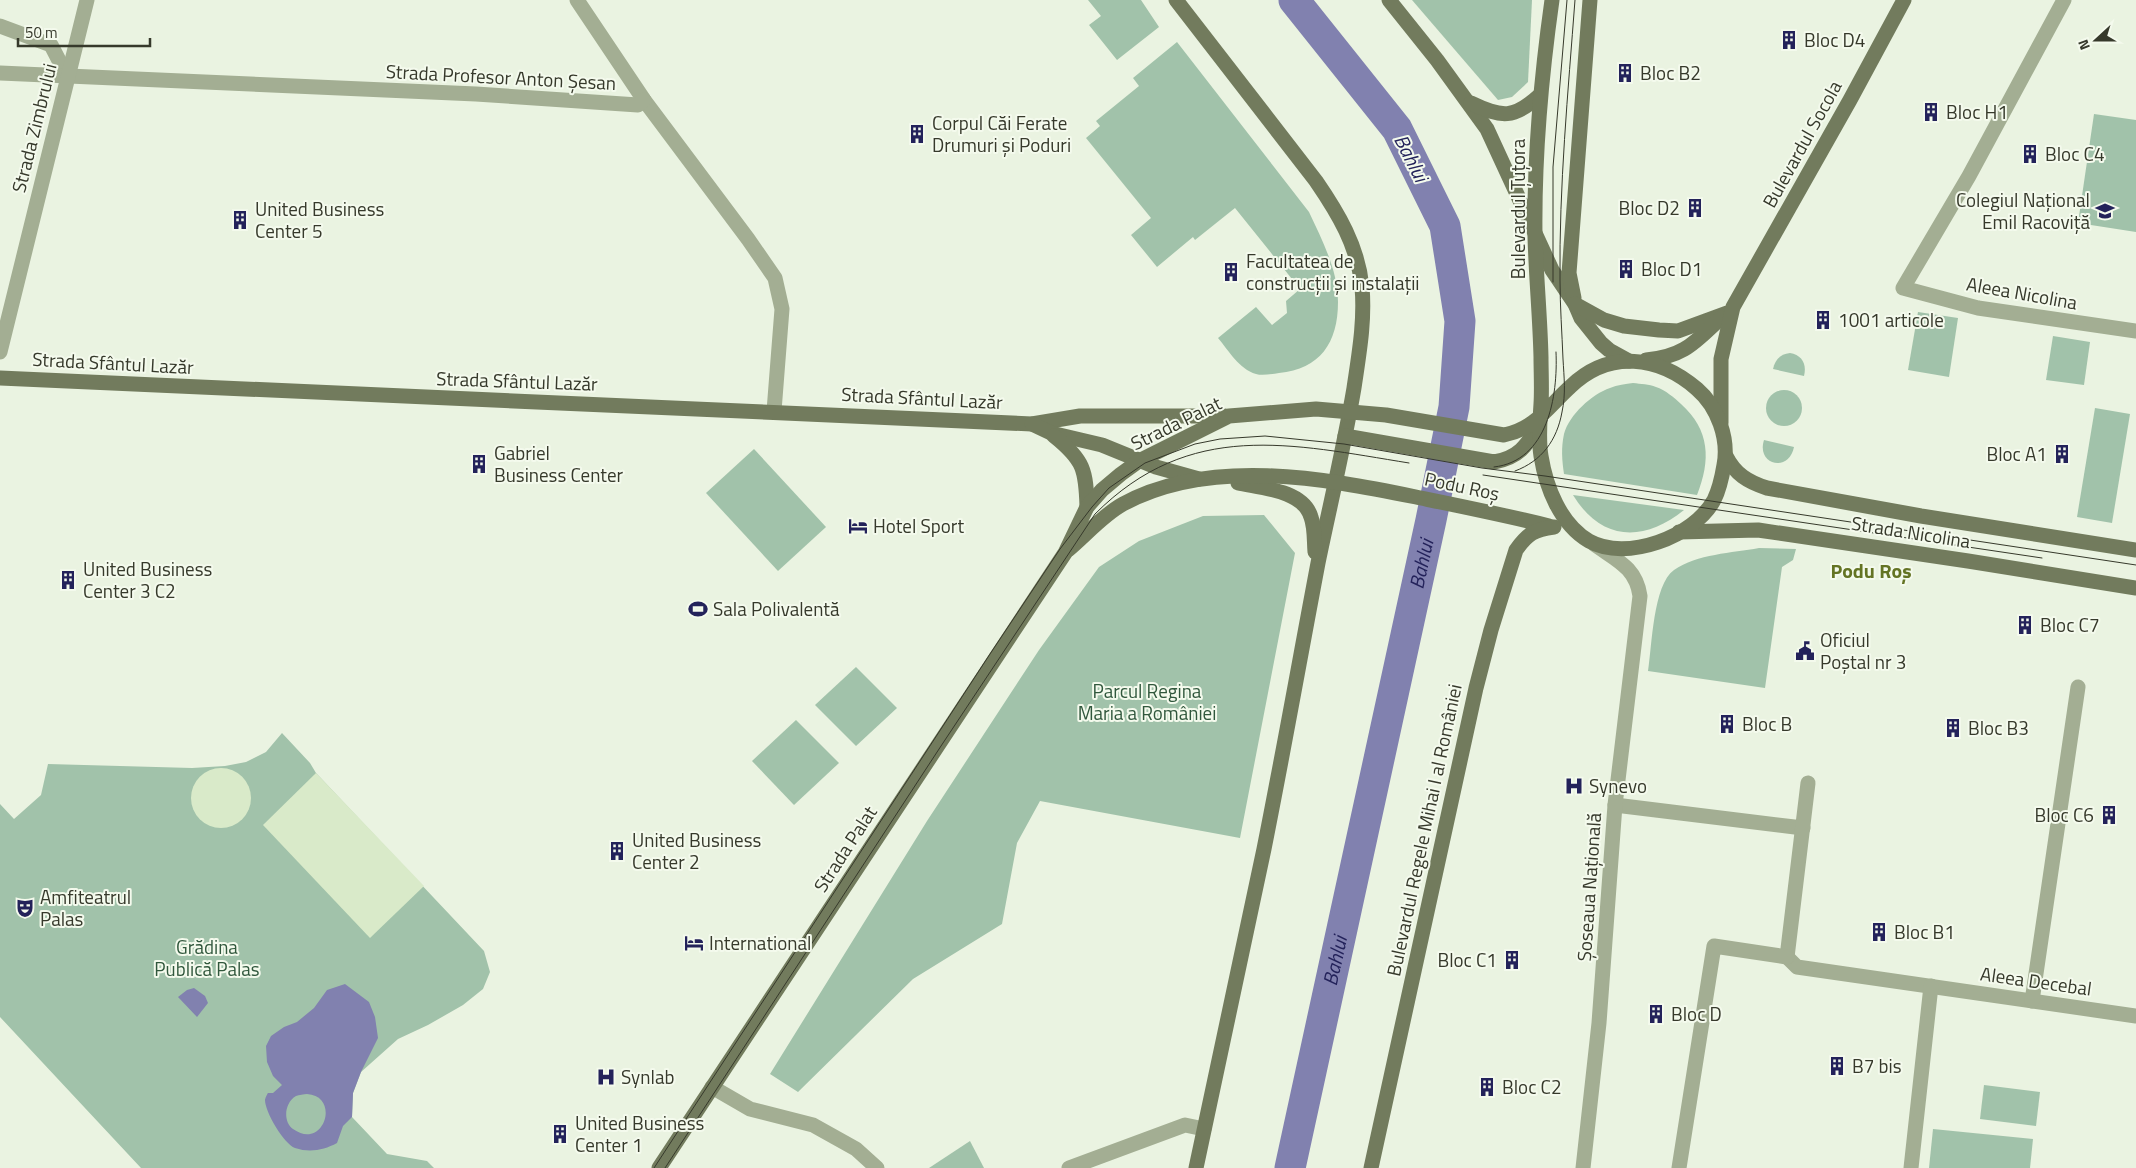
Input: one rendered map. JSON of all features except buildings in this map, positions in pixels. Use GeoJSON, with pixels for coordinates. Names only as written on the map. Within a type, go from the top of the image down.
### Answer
{"type":"FeatureCollection","features":[{"type":"Feature","properties":{"kind":"main road"},"geometry":{"type":"LineString","coordinates":[[1176,0],[1316,181],[1345,228],[1358,261],[1362,286],[1363,313],[1361,342],[1350,412],[1316,574],[1264,847],[1196,1168]]}},
{"type":"Feature","properties":{"kind":"main road"},"geometry":{"type":"LineString","coordinates":[[1389,0],[1470,103],[1487,129],[1552,270],[1575,304],[1581,318],[1600,343],[1609,350],[1634,361],[1655,364],[1686,379],[1702,393],[1721,424],[1726,456],[1720,486],[1713,501],[1696,521],[1679,532]]}},
{"type":"Feature","properties":{"kind":"main road","name":"Bulevardul Țuțora"},"geometry":{"type":"LineString","coordinates":[[1552,0],[1540,95],[1536,166],[1535,235],[1541,357],[1540,455],[1548,486],[1565,518],[1585,538]]}},
{"type":"Feature","properties":{"kind":"main road"},"geometry":{"type":"LineString","coordinates":[[1575,304],[1569,273],[1590,0]]}},
{"type":"Feature","properties":{"kind":"main road","name":"Bulevardul Socola"},"geometry":{"type":"LineString","coordinates":[[1539,422],[1571,385],[1585,374],[1598,367],[1662,359],[1678,354],[1693,344],[1730,310],[1850,100],[1904,0]]}},
{"type":"Feature","properties":{"kind":"main road"},"geometry":{"type":"LineString","coordinates":[[1470,103],[1492,113],[1503,115],[1515,114],[1540,95]]}},
{"type":"Feature","properties":{"kind":"main road"},"geometry":{"type":"LineString","coordinates":[[1575,304],[1604,320],[1624,326],[1678,331],[1730,310]]}},
{"type":"Feature","properties":{"kind":"main road","name":"Bulevardul Socola"},"geometry":{"type":"LineString","coordinates":[[1721,424],[1721,359],[1730,310]]}},
{"type":"Feature","properties":{"kind":"main road","name":"Strada Sfântul Lazăr"},"geometry":{"type":"LineString","coordinates":[[0,378],[1032,424],[1080,416],[1229,416]]}},
{"type":"Feature","properties":{"kind":"main road","name":"Strada Palat"},"geometry":{"type":"LineString","coordinates":[[659,1168],[1064,552],[1087,507],[1102,490],[1140,461],[1229,416],[1316,409],[1350,412]]}},
{"type":"Feature","properties":{"kind":"main road"},"geometry":{"type":"LineString","coordinates":[[1350,412],[1393,416],[1504,435],[1523,430],[1539,422]]}},
{"type":"Feature","properties":{"kind":"main road","name":"Podu Roș"},"geometry":{"type":"LineString","coordinates":[[1345,436],[1494,462],[1517,454],[1528,444],[1539,422]]}},
{"type":"Feature","properties":{"kind":"main road","name":"Strada Sfântul Lazăr"},"geometry":{"type":"LineString","coordinates":[[1032,424],[1051,433],[1102,445],[1140,461],[1199,479]]}},
{"type":"Feature","properties":{"kind":"main road"},"geometry":{"type":"LineString","coordinates":[[1051,433],[1069,448],[1080,464],[1086,477],[1087,507]]}},
{"type":"Feature","properties":{"kind":"main road","name":"Strada Nicolina"},"geometry":{"type":"LineString","coordinates":[[1726,456],[1732,467],[1742,477],[1755,485],[1767,488],[1922,516],[2136,550]]}},
{"type":"Feature","properties":{"kind":"main road"},"geometry":{"type":"LineString","coordinates":[[1218,477],[1283,494],[1304,505],[1310,514],[1314,528],[1316,574]]}},
{"type":"Feature","properties":{"kind":"main road","name":"Strada Palat"},"geometry":{"type":"LineString","coordinates":[[1064,552],[1091,531],[1108,514],[1124,504],[1155,491],[1199,479],[1268,477],[1312,479],[1335,483]]}},
{"type":"Feature","properties":{"kind":"main road","name":"Podu Roș"},"geometry":{"type":"LineString","coordinates":[[1335,483],[1373,488],[1554,527],[1608,547],[1643,547],[1660,542],[1679,532]]}},
{"type":"Feature","properties":{"kind":"main road","name":"Bulevardul Regele Mihai I al României"},"geometry":{"type":"LineString","coordinates":[[1371,1168],[1474,698],[1491,630],[1516,550],[1534,530],[1554,527]]}},
{"type":"Feature","properties":{"kind":"main road","name":"Strada Nicolina"},"geometry":{"type":"LineString","coordinates":[[1679,532],[1746,530],[1768,532],[2136,588]]}},
{"type":"Feature","properties":{"kind":"street","name":"Strada Zimbrului"},"geometry":{"type":"LineString","coordinates":[[0,352],[87,0]]}},
{"type":"Feature","properties":{"kind":"street"},"geometry":{"type":"LineString","coordinates":[[577,0],[644,100],[775,278],[782,309],[774,411]]}},
{"type":"Feature","properties":{"kind":"street","name":"Aleea Nicolina"},"geometry":{"type":"LineString","coordinates":[[2064,0],[1969,176],[1903,288],[1978,308],[2136,331]]}},
{"type":"Feature","properties":{"kind":"street"},"geometry":{"type":"LineString","coordinates":[[0,26],[50,45],[67,76]]}},
{"type":"Feature","properties":{"kind":"street","name":"Strada Profesor Anton Șesan"},"geometry":{"type":"LineString","coordinates":[[0,73],[476,94],[638,106],[644,100]]}},
{"type":"Feature","properties":{"kind":"street","name":"Șoseaua Națională"},"geometry":{"type":"LineString","coordinates":[[1583,1168],[1600,1013],[1615,806],[1640,596],[1638,582],[1626,567],[1585,538]]}},
{"type":"Feature","properties":{"kind":"street"},"geometry":{"type":"LineString","coordinates":[[2032,1001],[2078,687]]}},
{"type":"Feature","properties":{"kind":"street"},"geometry":{"type":"LineString","coordinates":[[1679,1168],[1714,946],[1787,957],[1808,783]]}},
{"type":"Feature","properties":{"kind":"street"},"geometry":{"type":"LineString","coordinates":[[1615,806],[1803,828]]}},
{"type":"Feature","properties":{"kind":"street","name":"Aleea Decebal"},"geometry":{"type":"LineString","coordinates":[[1787,957],[1797,967],[2136,1016]]}},
{"type":"Feature","properties":{"kind":"street"},"geometry":{"type":"LineString","coordinates":[[1911,1168],[1931,986]]}},
{"type":"Feature","properties":{"kind":"street"},"geometry":{"type":"LineString","coordinates":[[712,1087],[750,1109],[814,1125],[856,1149],[877,1168]]}},
{"type":"Feature","properties":{"kind":"street"},"geometry":{"type":"LineString","coordinates":[[1069,1168],[1185,1125],[1204,1129]]}},
{"type":"Feature","properties":{"kind":"green space"},"geometry":{"type":"Polygon","coordinates":[[[1088,0],[1141,0],[1159,27],[1117,60],[1089,25],[1101,16],[1088,0]]]}},
{"type":"Feature","properties":{"kind":"green space"},"geometry":{"type":"Polygon","coordinates":[[[1412,0],[1532,0],[1528,82],[1512,97],[1498,100],[1412,0]]]}},
{"type":"Feature","properties":{"kind":"green space"},"geometry":{"type":"Polygon","coordinates":[[[1177,42],[1309,212],[1328,255],[1337,290],[1338,302],[1335,330],[1324,351],[1316,360],[1306,366],[1279,373],[1256,374],[1239,364],[1218,338],[1256,307],[1272,325],[1287,313],[1286,301],[1300,289],[1235,208],[1195,240],[1193,237],[1157,267],[1131,235],[1151,218],[1086,138],[1100,126],[1096,121],[1139,86],[1133,78],[1177,42]]]}},
{"type":"Feature","properties":{"kind":"green space"},"geometry":{"type":"Polygon","coordinates":[[[2094,114],[2136,120],[2136,232],[2078,223],[2094,114]]]}},
{"type":"Feature","properties":{"kind":"green space"},"geometry":{"type":"Polygon","coordinates":[[[1918,312],[1958,318],[1949,377],[1908,370],[1918,312]]]}},
{"type":"Feature","properties":{"kind":"green space"},"geometry":{"type":"Polygon","coordinates":[[[2053,336],[2090,342],[2084,385],[2046,380],[2053,336]]]}},
{"type":"Feature","properties":{"kind":"green space"},"geometry":{"type":"Polygon","coordinates":[[[1790,353],[1798,356],[1803,361],[1805,368],[1804,376],[1773,369],[1778,358],[1790,353]]]}},
{"type":"Feature","properties":{"kind":"green space"},"geometry":{"type":"Polygon","coordinates":[[[1633,383],[1651,385],[1666,392],[1691,414],[1698,424],[1705,446],[1706,458],[1702,482],[1697,495],[1564,474],[1562,444],[1567,427],[1576,413],[1589,400],[1603,391],[1633,383]]]}},
{"type":"Feature","properties":{"kind":"green space"},"geometry":{"type":"Polygon","coordinates":[[[1784,390],[1791,391],[1797,395],[1801,401],[1801,415],[1797,421],[1791,425],[1784,426],[1777,425],[1771,421],[1767,415],[1766,408],[1767,401],[1771,395],[1777,391],[1784,390]]]}},
{"type":"Feature","properties":{"kind":"green space"},"geometry":{"type":"Polygon","coordinates":[[[2095,408],[2130,414],[2112,523],[2077,517],[2095,408]]]}},
{"type":"Feature","properties":{"kind":"green space"},"geometry":{"type":"Polygon","coordinates":[[[1764,440],[1794,447],[1791,455],[1780,463],[1774,463],[1765,455],[1763,449],[1764,440]]]}},
{"type":"Feature","properties":{"kind":"green space"},"geometry":{"type":"Polygon","coordinates":[[[754,449],[826,527],[778,571],[706,493],[754,449]]]}},
{"type":"Feature","properties":{"kind":"green space"},"geometry":{"type":"Polygon","coordinates":[[[1573,495],[1684,510],[1669,521],[1653,528],[1638,532],[1624,532],[1610,529],[1596,521],[1584,510],[1573,495]]]}},
{"type":"Feature","properties":{"kind":"green space","name":"Parcul Regina Maria a României"},"geometry":{"type":"Polygon","coordinates":[[[1264,515],[1295,553],[1240,838],[1040,801],[1017,843],[1002,924],[913,979],[798,1092],[770,1074],[927,821],[1039,650],[1099,567],[1139,541],[1203,516],[1264,515]]]}},
{"type":"Feature","properties":{"kind":"green space"},"geometry":{"type":"Polygon","coordinates":[[[1759,548],[1796,549],[1793,560],[1782,567],[1765,688],[1648,671],[1652,632],[1658,602],[1667,578],[1674,570],[1704,557],[1759,548]]]}},
{"type":"Feature","properties":{"kind":"green space"},"geometry":{"type":"Polygon","coordinates":[[[856,667],[897,708],[856,746],[815,705],[856,667]]]}},
{"type":"Feature","properties":{"kind":"green space"},"geometry":{"type":"Polygon","coordinates":[[[796,720],[839,763],[794,805],[752,761],[796,720]]]}},
{"type":"Feature","properties":{"kind":"green space","name":"Grădina Publică Palas"},"geometry":{"type":"Polygon","coordinates":[[[282,733],[310,763],[316,773],[484,951],[490,972],[483,989],[463,1005],[398,1039],[361,1072],[353,1093],[352,1117],[387,1154],[427,1161],[434,1168],[141,1168],[0,1017],[0,804],[14,819],[41,795],[48,764],[192,768],[225,766],[246,762],[266,752],[282,733]]]}},
{"type":"Feature","properties":{"kind":"green space"},"geometry":{"type":"Polygon","coordinates":[[[1984,1085],[2040,1092],[2036,1126],[1980,1119],[1984,1085]]]}},
{"type":"Feature","properties":{"kind":"green space"},"geometry":{"type":"Polygon","coordinates":[[[1933,1129],[2033,1139],[2030,1168],[1929,1168],[1933,1129]]]}},
{"type":"Feature","properties":{"kind":"green space"},"geometry":{"type":"Polygon","coordinates":[[[970,1141],[984,1168],[929,1168],[970,1141]]]}},
{"type":"Feature","properties":{"kind":"shaded area"},"geometry":{"type":"Polygon","coordinates":[[[221,768],[238,773],[246,781],[251,798],[246,815],[238,823],[221,828],[204,823],[196,815],[191,798],[196,781],[204,773],[221,768]]]}},
{"type":"Feature","properties":{"kind":"shaded area"},"geometry":{"type":"Polygon","coordinates":[[[316,773],[424,886],[370,938],[263,825],[316,773]]]}},
{"type":"Feature","properties":{"kind":"water"},"geometry":{"type":"Polygon","coordinates":[[[345,984],[369,1002],[375,1017],[378,1038],[353,1093],[352,1117],[343,1126],[337,1143],[317,1150],[301,1150],[295,1148],[286,1140],[268,1112],[265,1099],[268,1093],[273,1093],[282,1085],[273,1076],[267,1062],[266,1046],[271,1036],[284,1027],[297,1022],[314,1008],[327,990],[345,984]],[[306,1094],[296,1096],[289,1103],[286,1117],[293,1129],[304,1134],[313,1133],[320,1128],[326,1112],[324,1103],[317,1097],[306,1094]]]}},
{"type":"Feature","properties":{"kind":"water"},"geometry":{"type":"Polygon","coordinates":[[[194,988],[205,996],[208,1003],[197,1017],[178,997],[187,990],[194,988]]]}},
{"type":"Feature","properties":{"kind":"waterway","name":"Bahlui"},"geometry":{"type":"LineString","coordinates":[[1290,1168],[1454,407],[1460,321],[1445,226],[1397,129],[1294,0]]}},
{"type":"Feature","properties":{"kind":"tram line"},"geometry":{"type":"LineString","coordinates":[[1553,282],[1553,167],[1567,0]]}},
{"type":"Feature","properties":{"kind":"tram line"},"geometry":{"type":"LineString","coordinates":[[1515,471],[1533,462],[1547,448],[1560,422],[1563,405],[1560,290],[1561,210],[1575,0]]}},
{"type":"Feature","properties":{"kind":"tram line"},"geometry":{"type":"LineString","coordinates":[[1494,467],[1512,462],[1527,453],[1538,440],[1552,406],[1555,388],[1556,352]]}},
{"type":"Feature","properties":{"kind":"tram line"},"geometry":{"type":"LineString","coordinates":[[654,1168],[1060,549],[1109,488],[1145,463],[1195,444],[1220,439],[1265,436],[1344,444],[1482,468],[2136,565]]}},
{"type":"Feature","properties":{"kind":"tram line"},"geometry":{"type":"LineString","coordinates":[[665,1168],[1095,514],[1131,484],[1168,463],[1205,451],[1243,446],[1283,446],[1324,450],[1409,463]]}},
{"type":"Feature","properties":{"kind":"tram line"},"geometry":{"type":"LineString","coordinates":[[1483,475],[2042,558]]}},
{"type":"Feature","properties":{"kind":"place","name":"Bloc D4"},"geometry":{"type":"Point","coordinates":[1789,40]}},
{"type":"Feature","properties":{"kind":"place","name":"Bloc B2"},"geometry":{"type":"Point","coordinates":[1625,73]}},
{"type":"Feature","properties":{"kind":"place","name":"Bloc H1"},"geometry":{"type":"Point","coordinates":[1931,112]}},
{"type":"Feature","properties":{"kind":"place","name":"Corpul Căi Ferate Drumuri și Poduri"},"geometry":{"type":"Point","coordinates":[917,134]}},
{"type":"Feature","properties":{"kind":"place","name":"Bloc C4"},"geometry":{"type":"Point","coordinates":[2030,154]}},
{"type":"Feature","properties":{"kind":"place","name":"Bloc D2"},"geometry":{"type":"Point","coordinates":[1695,208]}},
{"type":"Feature","properties":{"kind":"place","name":"Colegiul Național Emil Racoviță"},"geometry":{"type":"Point","coordinates":[2105,211]}},
{"type":"Feature","properties":{"kind":"place","name":"United Business Center 5"},"geometry":{"type":"Point","coordinates":[240,220]}},
{"type":"Feature","properties":{"kind":"place","name":"Bloc D1"},"geometry":{"type":"Point","coordinates":[1626,269]}},
{"type":"Feature","properties":{"kind":"place","name":"Facultatea de construcții și instalații"},"geometry":{"type":"Point","coordinates":[1231,272]}},
{"type":"Feature","properties":{"kind":"place","name":"1001 articole"},"geometry":{"type":"Point","coordinates":[1823,320]}},
{"type":"Feature","properties":{"kind":"place","name":"Bloc A1"},"geometry":{"type":"Point","coordinates":[2062,454]}},
{"type":"Feature","properties":{"kind":"place","name":"Gabriel Business Center"},"geometry":{"type":"Point","coordinates":[479,464]}},
{"type":"Feature","properties":{"kind":"place","name":"Hotel Sport"},"geometry":{"type":"Point","coordinates":[858,526]}},
{"type":"Feature","properties":{"kind":"place","name":"United Business Center 3 C2"},"geometry":{"type":"Point","coordinates":[68,580]}},
{"type":"Feature","properties":{"kind":"place","name":"Sala Polivalentă"},"geometry":{"type":"Point","coordinates":[698,609]}},
{"type":"Feature","properties":{"kind":"place","name":"Bloc C7"},"geometry":{"type":"Point","coordinates":[2025,625]}},
{"type":"Feature","properties":{"kind":"place","name":"Oficiul Poștal nr 3"},"geometry":{"type":"Point","coordinates":[1805,651]}},
{"type":"Feature","properties":{"kind":"place","name":"Bloc B"},"geometry":{"type":"Point","coordinates":[1727,724]}},
{"type":"Feature","properties":{"kind":"place","name":"Bloc B3"},"geometry":{"type":"Point","coordinates":[1953,728]}},
{"type":"Feature","properties":{"kind":"place","name":"Synevo"},"geometry":{"type":"Point","coordinates":[1574,786]}},
{"type":"Feature","properties":{"kind":"place","name":"Bloc C6"},"geometry":{"type":"Point","coordinates":[2109,815]}},
{"type":"Feature","properties":{"kind":"place","name":"United Business Center 2"},"geometry":{"type":"Point","coordinates":[617,851]}},
{"type":"Feature","properties":{"kind":"place","name":"Amfiteatrul Palas"},"geometry":{"type":"Point","coordinates":[25,908]}},
{"type":"Feature","properties":{"kind":"place","name":"Bloc B1"},"geometry":{"type":"Point","coordinates":[1879,932]}},
{"type":"Feature","properties":{"kind":"place","name":"International"},"geometry":{"type":"Point","coordinates":[694,943]}},
{"type":"Feature","properties":{"kind":"place","name":"Bloc C1"},"geometry":{"type":"Point","coordinates":[1512,960]}},
{"type":"Feature","properties":{"kind":"place","name":"Bloc D"},"geometry":{"type":"Point","coordinates":[1656,1014]}},
{"type":"Feature","properties":{"kind":"place","name":"B7 bis"},"geometry":{"type":"Point","coordinates":[1837,1066]}},
{"type":"Feature","properties":{"kind":"place","name":"Synlab"},"geometry":{"type":"Point","coordinates":[606,1077]}},
{"type":"Feature","properties":{"kind":"place","name":"Bloc C2"},"geometry":{"type":"Point","coordinates":[1487,1087]}},
{"type":"Feature","properties":{"kind":"place","name":"United Business Center 1"},"geometry":{"type":"Point","coordinates":[560,1134]}},
{"type":"Feature","properties":{"kind":"district","name":"Podu Roș"},"geometry":{"type":"Point","coordinates":[1871,571]}}]}
